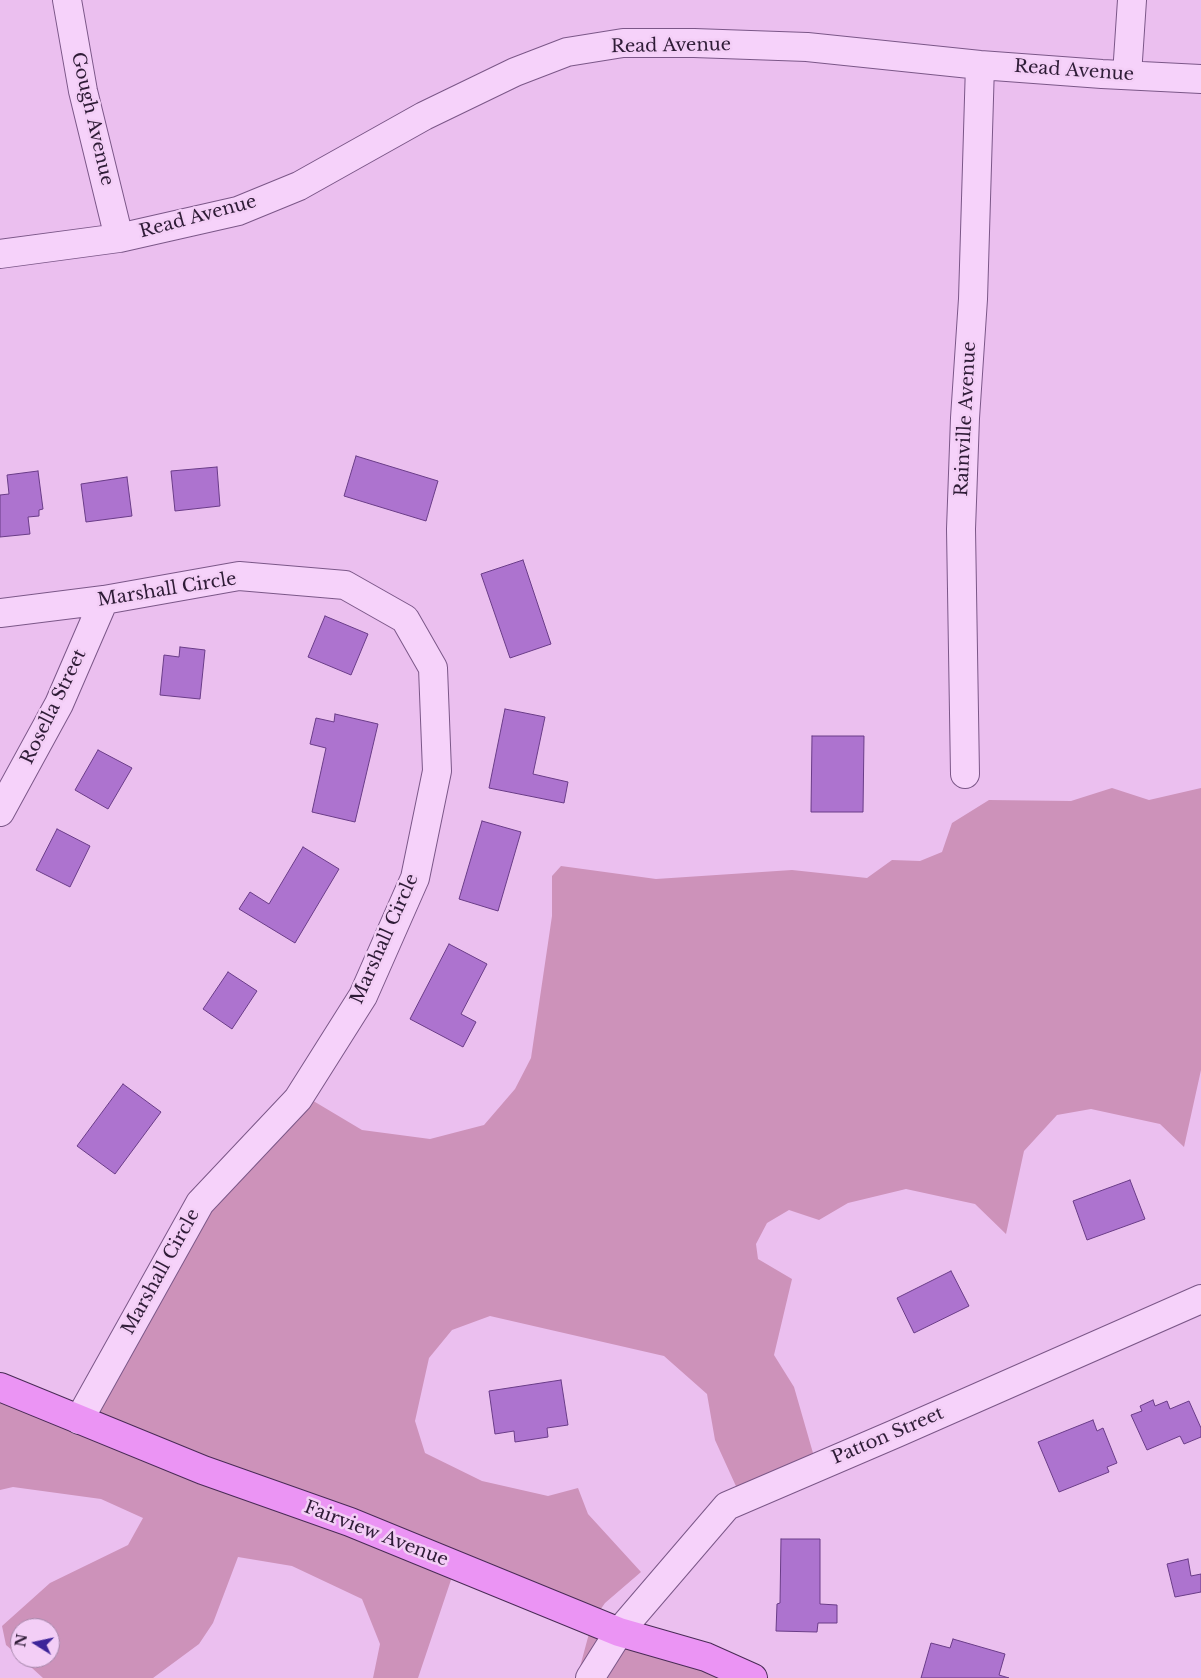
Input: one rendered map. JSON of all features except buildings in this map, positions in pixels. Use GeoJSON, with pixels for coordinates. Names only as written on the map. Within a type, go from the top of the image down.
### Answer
{"type":"FeatureCollection","features":[{"type":"Feature","properties":{"kind":"main road","name":"Fairview Avenue"},"geometry":{"type":"LineString","coordinates":[[0,1387],[203,1470],[350,1522],[619,1632],[706,1657],[753,1678]]}},
{"type":"Feature","properties":{"kind":"street","name":"Gough Avenue"},"geometry":{"type":"LineString","coordinates":[[67,0],[83,91],[119,238]]}},
{"type":"Feature","properties":{"kind":"street"},"geometry":{"type":"LineString","coordinates":[[1127,75],[1132,0]]}},
{"type":"Feature","properties":{"kind":"street","name":"Read Avenue"},"geometry":{"type":"LineString","coordinates":[[0,254],[119,238],[238,211],[299,186],[424,116],[515,72],[567,52],[623,44],[703,43],[807,47],[980,65],[1201,79]]}},
{"type":"Feature","properties":{"kind":"street","name":"Rainville Avenue"},"geometry":{"type":"LineString","coordinates":[[965,774],[961,529],[965,418],[973,299],[980,65]]}},
{"type":"Feature","properties":{"kind":"street","name":"Marshall Circle"},"geometry":{"type":"LineString","coordinates":[[0,613],[104,600],[239,576],[345,585],[405,618],[433,668],[437,770],[414,878],[362,996],[298,1099],[200,1203],[79,1420]]}},
{"type":"Feature","properties":{"kind":"street","name":"Rosella Street"},"geometry":{"type":"LineString","coordinates":[[0,812],[59,704],[104,600]]}},
{"type":"Feature","properties":{"kind":"street","name":"Patton Street"},"geometry":{"type":"LineString","coordinates":[[590,1678],[619,1632],[726,1506],[1201,1299]]}},
{"type":"Feature","properties":{"kind":"shaded area"},"geometry":{"type":"Polygon","coordinates":[[[1112,788],[1149,800],[1201,788],[1201,1070],[1184,1147],[1160,1124],[1091,1109],[1057,1115],[1024,1151],[1006,1234],[975,1204],[906,1189],[848,1203],[819,1220],[789,1210],[767,1223],[756,1244],[758,1259],[792,1279],[774,1355],[794,1387],[815,1460],[740,1495],[715,1440],[707,1394],[664,1356],[490,1316],[452,1330],[429,1358],[415,1421],[425,1453],[482,1481],[548,1496],[578,1488],[588,1514],[641,1572],[605,1603],[598,1613],[751,1678],[577,1678],[594,1615],[456,1565],[418,1678],[373,1678],[380,1644],[362,1599],[292,1566],[238,1557],[213,1623],[199,1644],[153,1678],[43,1678],[32,1668],[60,1668],[60,1618],[11,1618],[50,1583],[128,1545],[143,1518],[101,1499],[13,1487],[0,1490],[0,1387],[70,1415],[197,1198],[305,1096],[362,1130],[430,1139],[484,1125],[515,1089],[531,1058],[552,916],[552,876],[561,866],[656,879],[792,870],[867,878],[892,860],[920,861],[942,852],[952,823],[989,800],[1071,801],[1112,788]]]}},
{"type":"Feature","properties":{"kind":"shaded area"},"geometry":{"type":"Polygon","coordinates":[[[10,1619],[10,1648],[6,1645],[2,1626],[10,1619]]]}}]}
